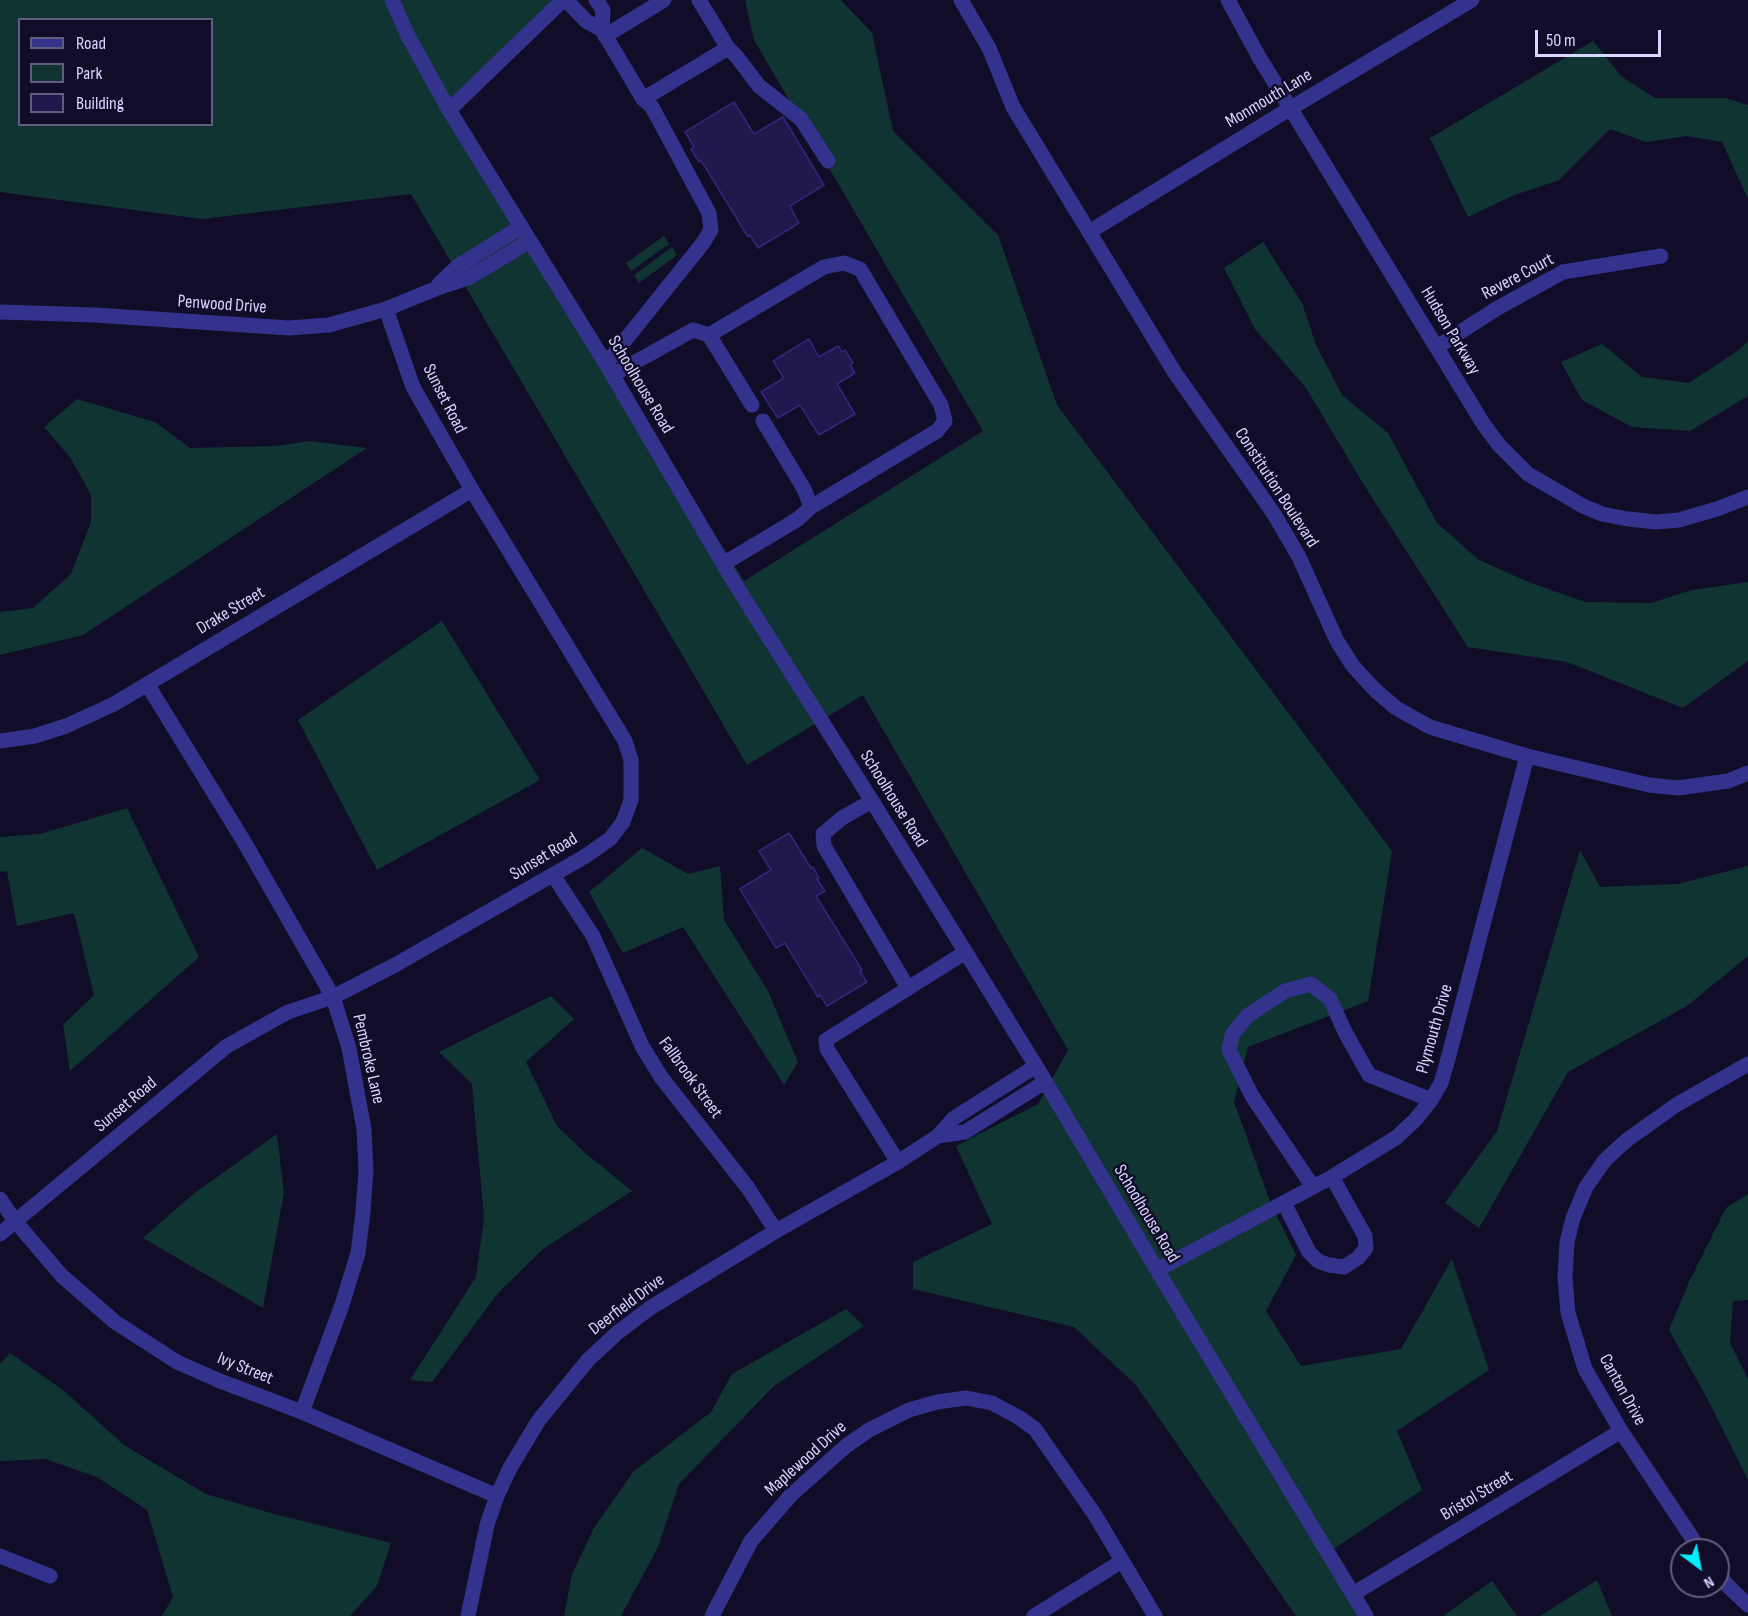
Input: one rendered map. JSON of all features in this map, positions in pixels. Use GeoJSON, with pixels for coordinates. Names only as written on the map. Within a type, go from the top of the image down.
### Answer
{"type":"FeatureCollection","features":[{"type":"Feature","properties":{"kind":"street","name":"Schoolhouse Road"},"geometry":{"type":"LineString","coordinates":[[392,0],[408,36],[449,110],[609,370],[723,564],[1036,1066],[1366,1616]]}},
{"type":"Feature","properties":{"kind":"street"},"geometry":{"type":"LineString","coordinates":[[449,110],[565,0],[586,21],[603,33],[643,99],[652,107],[709,213],[711,230],[704,243],[609,370]]}},
{"type":"Feature","properties":{"kind":"street"},"geometry":{"type":"LineString","coordinates":[[596,0],[603,10],[603,33]]}},
{"type":"Feature","properties":{"kind":"street"},"geometry":{"type":"LineString","coordinates":[[603,33],[663,0]]}},
{"type":"Feature","properties":{"kind":"street"},"geometry":{"type":"LineString","coordinates":[[699,0],[728,48],[759,86],[801,119],[828,160]]}},
{"type":"Feature","properties":{"kind":"street","name":"Constitution Boulevard"},"geometry":{"type":"LineString","coordinates":[[961,0],[988,48],[1013,107],[1175,373],[1274,514],[1299,557],[1337,641],[1353,666],[1375,690],[1396,708],[1430,727],[1527,756],[1649,785],[1678,788],[1728,781],[1748,773]]}},
{"type":"Feature","properties":{"kind":"street","name":"Hudson Parkway"},"geometry":{"type":"LineString","coordinates":[[1228,0],[1259,57],[1484,425],[1499,445],[1528,474],[1583,506],[1628,519],[1656,522],[1679,520],[1748,497]]}},
{"type":"Feature","properties":{"kind":"street","name":"Monmouth Lane"},"geometry":{"type":"LineString","coordinates":[[1089,232],[1472,0]]}},
{"type":"Feature","properties":{"kind":"street"},"geometry":{"type":"LineString","coordinates":[[643,99],[728,48]]}},
{"type":"Feature","properties":{"kind":"street","name":"Penwood Drive"},"geometry":{"type":"LineString","coordinates":[[435,289],[458,266],[521,227]]}},
{"type":"Feature","properties":{"kind":"street","name":"Penwood Drive"},"geometry":{"type":"LineString","coordinates":[[0,312],[95,315],[289,328],[329,325],[386,309],[468,278],[530,241]]}},
{"type":"Feature","properties":{"kind":"street","name":"Revere Court"},"geometry":{"type":"LineString","coordinates":[[1437,347],[1496,309],[1563,272],[1660,256]]}},
{"type":"Feature","properties":{"kind":"street"},"geometry":{"type":"LineString","coordinates":[[709,335],[824,267],[844,263],[860,269],[941,405],[945,421],[937,431],[811,507],[798,519],[723,564]]}},
{"type":"Feature","properties":{"kind":"street","name":"Sunset Road"},"geometry":{"type":"LineString","coordinates":[[0,1234],[227,1046],[288,1012],[333,997],[396,965],[584,857],[610,839],[623,822],[631,800],[631,760],[625,741],[472,490],[413,387],[386,309]]}},
{"type":"Feature","properties":{"kind":"street"},"geometry":{"type":"LineString","coordinates":[[609,370],[693,330],[709,335],[752,405]]}},
{"type":"Feature","properties":{"kind":"street"},"geometry":{"type":"LineString","coordinates":[[763,421],[804,489],[811,507]]}},
{"type":"Feature","properties":{"kind":"street","name":"Drake Street"},"geometry":{"type":"LineString","coordinates":[[0,741],[35,736],[66,726],[114,704],[472,490]]}},
{"type":"Feature","properties":{"kind":"street","name":"Pembroke Lane"},"geometry":{"type":"LineString","coordinates":[[147,684],[243,840],[333,997],[349,1048],[364,1129],[366,1171],[358,1253],[342,1305],[302,1412]]}},
{"type":"Feature","properties":{"kind":"street","name":"Plymouth Drive"},"geometry":{"type":"LineString","coordinates":[[1157,1270],[1332,1177],[1397,1137],[1416,1119],[1431,1100],[1441,1083],[1448,1059],[1527,756]]}},
{"type":"Feature","properties":{"kind":"street"},"geometry":{"type":"LineString","coordinates":[[872,801],[842,818],[823,834],[824,846],[908,988]]}},
{"type":"Feature","properties":{"kind":"street","name":"Fallbrook Street"},"geometry":{"type":"LineString","coordinates":[[553,875],[593,936],[642,1046],[661,1077],[748,1188],[776,1231]]}},
{"type":"Feature","properties":{"kind":"street"},"geometry":{"type":"LineString","coordinates":[[898,1162],[827,1048],[826,1040],[964,953]]}},
{"type":"Feature","properties":{"kind":"street"},"geometry":{"type":"LineString","coordinates":[[1313,1187],[1252,1095],[1229,1050],[1232,1035],[1247,1016],[1284,991],[1311,984],[1330,999],[1369,1076],[1431,1100]]}},
{"type":"Feature","properties":{"kind":"street","name":"Canton Drive"},"geometry":{"type":"LineString","coordinates":[[1692,1538],[1621,1431],[1585,1369],[1568,1313],[1565,1278],[1567,1242],[1573,1218],[1586,1187],[1605,1160],[1627,1140],[1676,1105],[1748,1064]]}},
{"type":"Feature","properties":{"kind":"street","name":"Deerfield Drive"},"geometry":{"type":"LineString","coordinates":[[468,1616],[488,1525],[497,1496],[510,1468],[539,1420],[588,1360],[617,1333],[650,1308],[776,1231],[898,1162],[938,1136],[954,1118],[1036,1066]]}},
{"type":"Feature","properties":{"kind":"street","name":"Deerfield Drive"},"geometry":{"type":"LineString","coordinates":[[938,1136],[965,1132],[1045,1082]]}},
{"type":"Feature","properties":{"kind":"street"},"geometry":{"type":"LineString","coordinates":[[1284,1203],[1309,1252],[1318,1261],[1344,1267],[1358,1258],[1366,1248],[1365,1236],[1332,1177]]}},
{"type":"Feature","properties":{"kind":"street","name":"Ivy Street"},"geometry":{"type":"LineString","coordinates":[[0,1199],[15,1221],[62,1276],[115,1322],[177,1362],[302,1412],[497,1496]]}},
{"type":"Feature","properties":{"kind":"street","name":"Maplewood Drive"},"geometry":{"type":"LineString","coordinates":[[712,1616],[752,1541],[791,1495],[846,1446],[869,1430],[909,1410],[937,1402],[966,1398],[992,1403],[1035,1429],[1095,1515],[1155,1616]]}},
{"type":"Feature","properties":{"kind":"street","name":"Bristol Street"},"geometry":{"type":"LineString","coordinates":[[1353,1594],[1621,1431]]}},
{"type":"Feature","properties":{"kind":"street"},"geometry":{"type":"LineString","coordinates":[[0,1556],[50,1576]]}},
{"type":"Feature","properties":{"kind":"street"},"geometry":{"type":"LineString","coordinates":[[1034,1616],[1122,1561]]}},
{"type":"Feature","properties":{"kind":"street"},"geometry":{"type":"LineString","coordinates":[[1730,1588],[1748,1605]]}},
{"type":"Feature","properties":{"kind":"green space"},"geometry":{"type":"Polygon","coordinates":[[[0,0],[558,0],[449,108],[744,581],[983,431],[754,40],[745,0],[841,0],[872,33],[893,131],[998,235],[1057,405],[1392,851],[1368,1001],[1248,1047],[1234,1102],[1271,1204],[1296,1255],[1266,1311],[1301,1366],[1401,1349],[1452,1259],[1489,1370],[1397,1431],[1422,1490],[1329,1552],[1367,1616],[1296,1616],[1136,1385],[1074,1327],[913,1289],[913,1262],[992,1224],[956,1146],[1038,1104],[1068,1050],[863,695],[747,765],[411,194],[202,219],[0,192],[0,0]]]}},
{"type":"Feature","properties":{"kind":"green space"},"geometry":{"type":"Polygon","coordinates":[[[1593,41],[1622,77],[1655,98],[1725,98],[1748,105],[1748,199],[1722,142],[1687,136],[1646,142],[1610,129],[1559,180],[1512,196],[1468,217],[1430,138],[1593,41]]]}},
{"type":"Feature","properties":{"kind":"green space"},"geometry":{"type":"Polygon","coordinates":[[[664,236],[669,244],[631,271],[626,263],[664,236]]]}},
{"type":"Feature","properties":{"kind":"green space"},"geometry":{"type":"Polygon","coordinates":[[[1263,242],[1302,303],[1316,345],[1342,395],[1388,433],[1437,523],[1479,560],[1526,581],[1585,602],[1651,603],[1692,590],[1748,582],[1748,661],[1683,708],[1567,662],[1468,647],[1364,485],[1306,388],[1255,329],[1224,268],[1263,242]]]}},
{"type":"Feature","properties":{"kind":"green space"},"geometry":{"type":"Polygon","coordinates":[[[672,247],[677,255],[639,283],[634,275],[672,247]]]}},
{"type":"Feature","properties":{"kind":"green space"},"geometry":{"type":"Polygon","coordinates":[[[1748,341],[1748,396],[1690,431],[1632,427],[1582,400],[1561,362],[1602,344],[1642,377],[1689,383],[1739,350],[1748,341]]]}},
{"type":"Feature","properties":{"kind":"green space"},"geometry":{"type":"Polygon","coordinates":[[[77,399],[155,422],[190,448],[275,446],[310,441],[367,448],[83,635],[0,655],[0,612],[33,608],[71,574],[91,522],[91,495],[70,457],[44,427],[77,399]]]}},
{"type":"Feature","properties":{"kind":"green space"},"geometry":{"type":"Polygon","coordinates":[[[442,621],[540,780],[377,870],[298,720],[442,621]]]}},
{"type":"Feature","properties":{"kind":"green space"},"geometry":{"type":"Polygon","coordinates":[[[127,808],[199,957],[70,1071],[63,1025],[94,995],[74,913],[17,926],[7,871],[0,872],[0,837],[40,834],[127,808]]]}},
{"type":"Feature","properties":{"kind":"green space"},"geometry":{"type":"Polygon","coordinates":[[[642,848],[688,874],[720,866],[724,920],[768,991],[798,1062],[784,1085],[683,927],[623,953],[589,892],[642,848]]]}},
{"type":"Feature","properties":{"kind":"green space"},"geometry":{"type":"Polygon","coordinates":[[[1580,850],[1600,887],[1678,884],[1748,866],[1748,956],[1687,1006],[1568,1072],[1479,1228],[1445,1203],[1497,1131],[1580,850]]]}},
{"type":"Feature","properties":{"kind":"green space"},"geometry":{"type":"Polygon","coordinates":[[[551,996],[574,1019],[526,1062],[557,1126],[584,1152],[632,1191],[543,1249],[498,1293],[432,1382],[410,1380],[476,1277],[484,1218],[472,1084],[439,1052],[551,996]]]}},
{"type":"Feature","properties":{"kind":"green space"},"geometry":{"type":"Polygon","coordinates":[[[277,1134],[284,1193],[263,1308],[143,1238],[192,1195],[277,1134]]]}},
{"type":"Feature","properties":{"kind":"green space"},"geometry":{"type":"Polygon","coordinates":[[[1748,1194],[1748,1300],[1733,1301],[1730,1343],[1748,1379],[1748,1480],[1708,1400],[1669,1330],[1689,1282],[1726,1208],[1748,1194]]]}},
{"type":"Feature","properties":{"kind":"green space"},"geometry":{"type":"Polygon","coordinates":[[[846,1309],[864,1326],[774,1386],[679,1484],[658,1547],[621,1616],[564,1616],[572,1574],[594,1528],[633,1472],[711,1412],[732,1374],[846,1309]]]}},
{"type":"Feature","properties":{"kind":"green space"},"geometry":{"type":"Polygon","coordinates":[[[10,1353],[63,1390],[124,1445],[206,1494],[274,1514],[391,1543],[377,1586],[350,1616],[162,1616],[173,1597],[147,1510],[97,1477],[45,1459],[0,1461],[0,1364],[10,1353]]]}},
{"type":"Feature","properties":{"kind":"green space"},"geometry":{"type":"Polygon","coordinates":[[[1597,1580],[1612,1616],[1540,1616],[1597,1580]]]}},
{"type":"Feature","properties":{"kind":"green space"},"geometry":{"type":"Polygon","coordinates":[[[1492,1581],[1517,1616],[1443,1616],[1492,1581]]]}},
{"type":"Feature","properties":{"kind":"building"},"geometry":{"type":"Polygon","coordinates":[[[734,102],[754,134],[783,117],[824,185],[790,206],[799,223],[758,248],[750,235],[748,237],[701,160],[699,162],[691,149],[694,147],[685,132],[734,102]]]}},
{"type":"Feature","properties":{"kind":"building"},"geometry":{"type":"Polygon","coordinates":[[[809,339],[819,357],[838,346],[842,352],[845,350],[853,363],[850,365],[855,373],[837,384],[855,414],[819,435],[800,405],[778,418],[761,392],[784,378],[773,361],[809,339]]]}},
{"type":"Feature","properties":{"kind":"building"},"geometry":{"type":"Polygon","coordinates":[[[789,833],[819,878],[817,879],[825,891],[816,896],[862,970],[860,971],[867,982],[827,1006],[820,995],[818,997],[785,943],[776,948],[740,889],[771,870],[759,851],[789,833]]]}}]}
